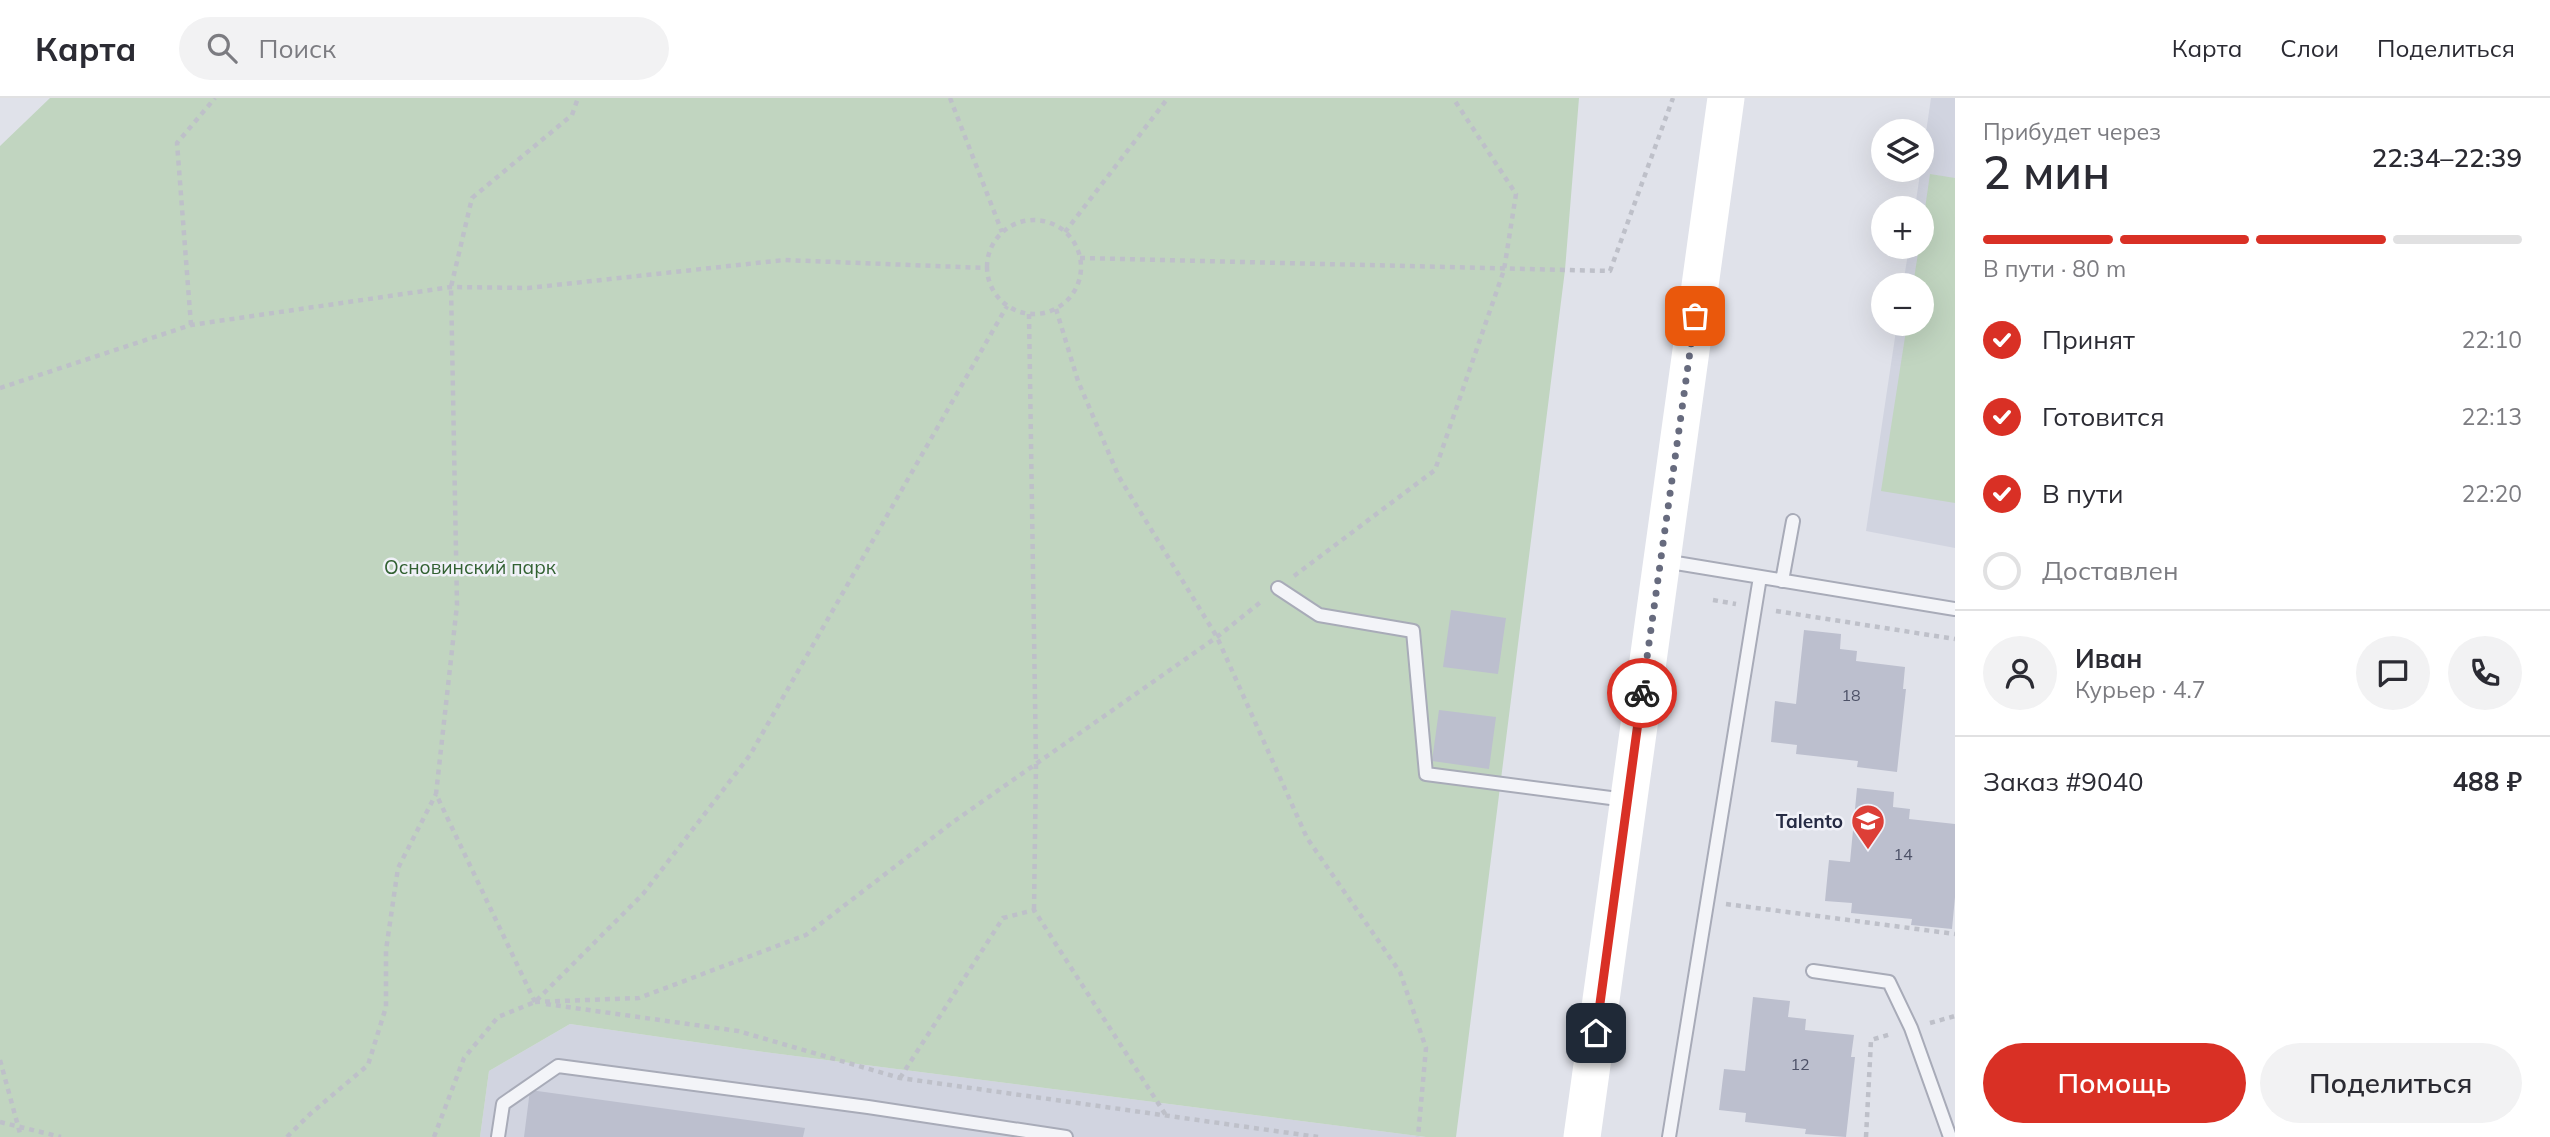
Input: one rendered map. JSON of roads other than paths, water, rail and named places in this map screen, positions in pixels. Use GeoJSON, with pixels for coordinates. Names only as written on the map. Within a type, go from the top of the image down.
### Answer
{"type":"FeatureCollection","features":[{"type":"Feature","properties":{"kind":"main road"},"geometry":{"type":"LineString","coordinates":[[1582,1137],[1726,98]]}},
{"type":"Feature","properties":{"kind":"lane"},"geometry":{"type":"LineString","coordinates":[[1782,581],[1793,522]]}},
{"type":"Feature","properties":{"kind":"lane"},"geometry":{"type":"LineString","coordinates":[[1661,561],[1954,611]]}},
{"type":"Feature","properties":{"kind":"lane"},"geometry":{"type":"LineString","coordinates":[[1669,1137],[1760,577]]}},
{"type":"Feature","properties":{"kind":"lane"},"geometry":{"type":"LineString","coordinates":[[1278,588],[1319,615],[1413,631],[1426,774],[1628,800]]}},
{"type":"Feature","properties":{"kind":"lane"},"geometry":{"type":"LineString","coordinates":[[1813,971],[1889,982],[1911,1028],[1950,1137]]}},
{"type":"Feature","properties":{"kind":"lane"},"geometry":{"type":"LineString","coordinates":[[498,1137],[503,1104],[558,1066],[869,1107],[1066,1137]]}},
{"type":"Feature","properties":{"kind":"place","name":"Talento"},"geometry":{"type":"Point","coordinates":[1868,851]}},
{"type":"Feature","properties":{"kind":"park label","name":"Основинский парк"},"geometry":{"type":"Point","coordinates":[470,567]}}]}
